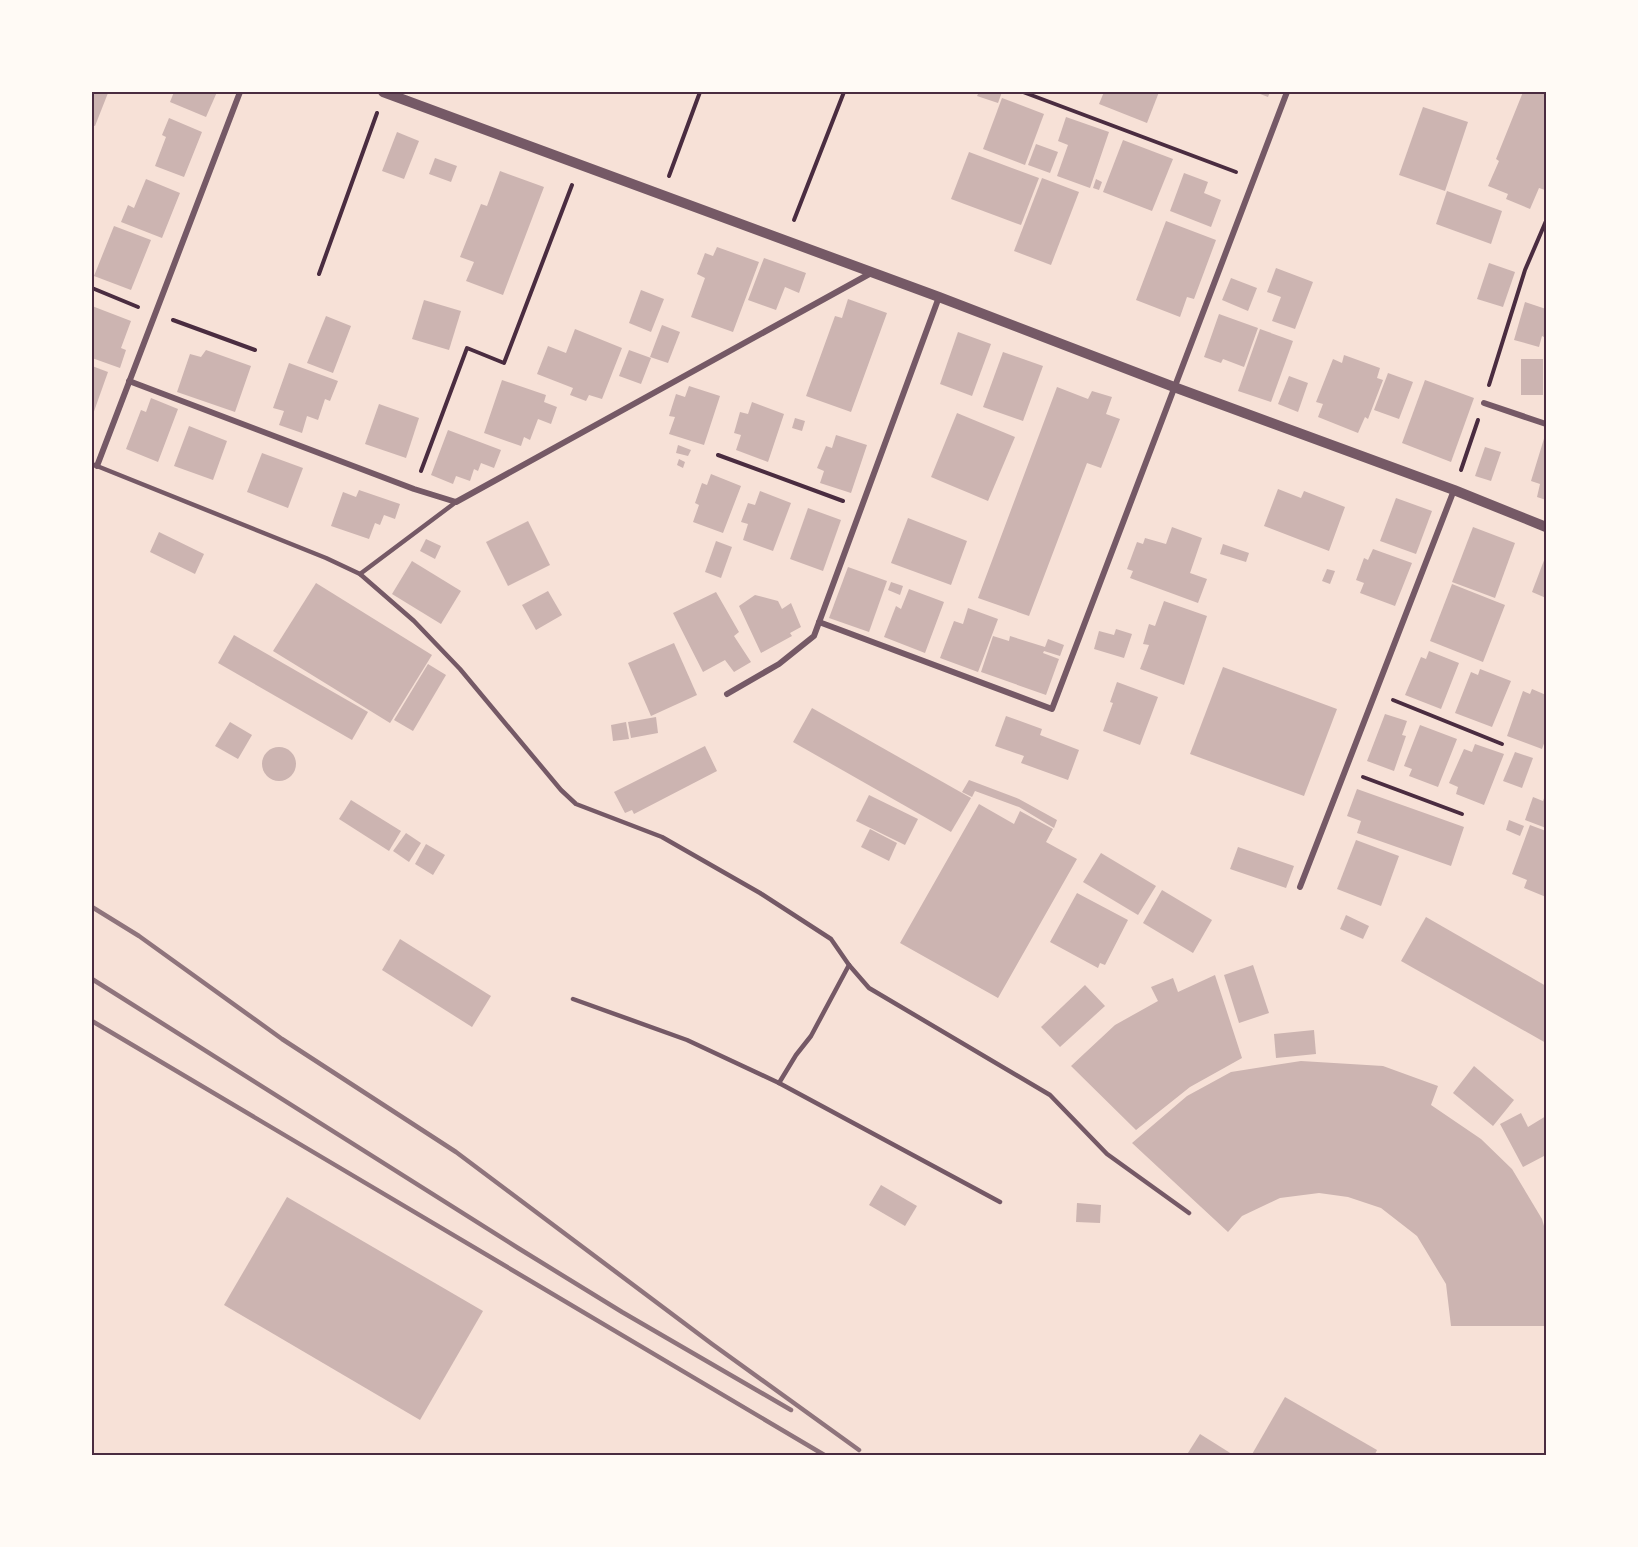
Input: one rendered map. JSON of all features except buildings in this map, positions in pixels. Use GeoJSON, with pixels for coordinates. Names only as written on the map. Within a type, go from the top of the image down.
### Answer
{"type":"FeatureCollection","features":[{"type":"Feature","properties":{"kind":"street"},"geometry":{"type":"LineString","coordinates":[[94,465],[129,381],[240,92]]}},
{"type":"Feature","properties":{"kind":"street"},"geometry":{"type":"LineString","coordinates":[[384,92],[939,297],[1174,387],[1454,490],[1546,527]]}},
{"type":"Feature","properties":{"kind":"street"},"geometry":{"type":"LineString","coordinates":[[819,622],[1052,709],[1287,92]]}},
{"type":"Feature","properties":{"kind":"street"},"geometry":{"type":"LineString","coordinates":[[129,381],[414,489],[456,502],[873,273]]}},
{"type":"Feature","properties":{"kind":"street"},"geometry":{"type":"LineString","coordinates":[[727,694],[779,664],[814,636],[939,297]]}},
{"type":"Feature","properties":{"kind":"street"},"geometry":{"type":"LineString","coordinates":[[1484,403],[1546,424]]}},
{"type":"Feature","properties":{"kind":"street"},"geometry":{"type":"LineString","coordinates":[[1300,887],[1454,490]]}},
{"type":"Feature","properties":{"kind":"lane"},"geometry":{"type":"LineString","coordinates":[[94,465],[326,558],[360,574],[414,621],[460,669],[561,790],[576,804],[662,837],[760,893],[831,939],[869,988],[1050,1095],[1107,1154],[1189,1214]]}},
{"type":"Feature","properties":{"kind":"lane"},"geometry":{"type":"LineString","coordinates":[[360,574],[456,502]]}},
{"type":"Feature","properties":{"kind":"lane"},"geometry":{"type":"LineString","coordinates":[[779,1083],[811,1036],[849,965]]}},
{"type":"Feature","properties":{"kind":"lane"},"geometry":{"type":"LineString","coordinates":[[573,999],[687,1040],[779,1083],[999,1202]]}},
{"type":"Feature","properties":{"kind":"path"},"geometry":{"type":"LineString","coordinates":[[319,274],[384,92]]}},
{"type":"Feature","properties":{"kind":"path"},"geometry":{"type":"LineString","coordinates":[[662,194],[700,92]]}},
{"type":"Feature","properties":{"kind":"path"},"geometry":{"type":"LineString","coordinates":[[786,241],[844,92]]}},
{"type":"Feature","properties":{"kind":"path"},"geometry":{"type":"LineString","coordinates":[[1023,92],[1254,178]]}},
{"type":"Feature","properties":{"kind":"path"},"geometry":{"type":"LineString","coordinates":[[414,489],[467,348],[504,363],[580,164]]}},
{"type":"Feature","properties":{"kind":"path"},"geometry":{"type":"LineString","coordinates":[[1454,490],[1484,403],[1525,270],[1546,221]]}},
{"type":"Feature","properties":{"kind":"path"},"geometry":{"type":"LineString","coordinates":[[718,455],[861,508]]}},
{"type":"Feature","properties":{"kind":"path"},"geometry":{"type":"LineString","coordinates":[[1376,693],[1502,744]]}},
{"type":"Feature","properties":{"kind":"path"},"geometry":{"type":"LineString","coordinates":[[1346,770],[1462,814]]}},
{"type":"Feature","properties":{"kind":"railway"},"geometry":{"type":"LineString","coordinates":[[92,907],[139,936],[282,1039],[456,1152],[712,1344],[859,1450]]}},
{"type":"Feature","properties":{"kind":"railway"},"geometry":{"type":"LineString","coordinates":[[92,979],[518,1248],[622,1312],[791,1410]]}},
{"type":"Feature","properties":{"kind":"railway"},"geometry":{"type":"LineString","coordinates":[[92,1021],[826,1456]]}}]}
